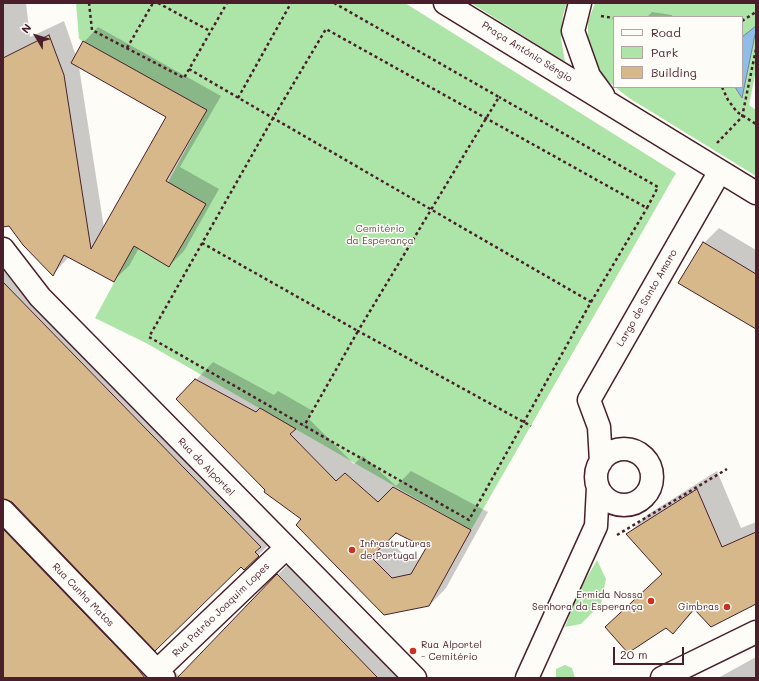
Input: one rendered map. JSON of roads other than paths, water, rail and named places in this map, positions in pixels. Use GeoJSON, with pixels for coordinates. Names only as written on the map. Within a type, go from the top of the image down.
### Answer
{"type":"FeatureCollection","features":[{"type":"Feature","properties":{"kind":"street","name":"Praça António Sérgio"},"geometry":{"type":"LineString","coordinates":[[445,3],[756,192]]}},
{"type":"Feature","properties":{"kind":"street","name":"Praça António Sérgio"},"geometry":{"type":"LineString","coordinates":[[580,3],[573,31],[589,76],[608,102]]}},
{"type":"Feature","properties":{"kind":"street","name":"Largo de Santo Amaro"},"geometry":{"type":"LineString","coordinates":[[599,427],[589,400],[720,171]]}},
{"type":"Feature","properties":{"kind":"street","name":"Rua do Alportel"},"geometry":{"type":"LineString","coordinates":[[3,251],[40,297],[415,678]]}},
{"type":"Feature","properties":{"kind":"street"},"geometry":{"type":"LineString","coordinates":[[529,674],[604,532],[640,500],[650,489],[652,476],[649,465],[637,453],[599,427]]}},
{"type":"Feature","properties":{"kind":"street"},"geometry":{"type":"LineString","coordinates":[[599,427],[601,462],[597,476],[604,532]]}},
{"type":"Feature","properties":{"kind":"street"},"geometry":{"type":"LineString","coordinates":[[601,462],[611,453],[623,449],[637,453]]}},
{"type":"Feature","properties":{"kind":"street"},"geometry":{"type":"LineString","coordinates":[[598,487],[604,497],[615,504],[625,505],[640,500]]}},
{"type":"Feature","properties":{"kind":"street","name":"Rua Cunha Matos"},"geometry":{"type":"LineString","coordinates":[[3,511],[160,674]]}},
{"type":"Feature","properties":{"kind":"street","name":"Rua Patrão Joaquim Lopes"},"geometry":{"type":"LineString","coordinates":[[160,674],[286,548]]}},
{"type":"Feature","properties":{"kind":"street"},"geometry":{"type":"LineString","coordinates":[[662,678],[756,632]]}},
{"type":"Feature","properties":{"kind":"water"},"geometry":{"type":"Polygon","coordinates":[[[756,26],[742,98],[736,88],[743,88],[743,36],[756,26]]]}},
{"type":"Feature","properties":{"kind":"place","name":"Infrastruturas de Portugal"},"geometry":{"type":"Point","coordinates":[352,550]}},
{"type":"Feature","properties":{"kind":"place","name":"Ermida Nossa Senhora da Esperança"},"geometry":{"type":"Point","coordinates":[651,601]}},
{"type":"Feature","properties":{"kind":"place","name":"Gimbras"},"geometry":{"type":"Point","coordinates":[727,607]}},
{"type":"Feature","properties":{"kind":"place","name":"Rua Alportel - Cemitério"},"geometry":{"type":"Point","coordinates":[413,651]}},
{"type":"Feature","properties":{"kind":"park label","name":"Cemitério da Esperança"},"geometry":{"type":"Point","coordinates":[380,234]}}]}
